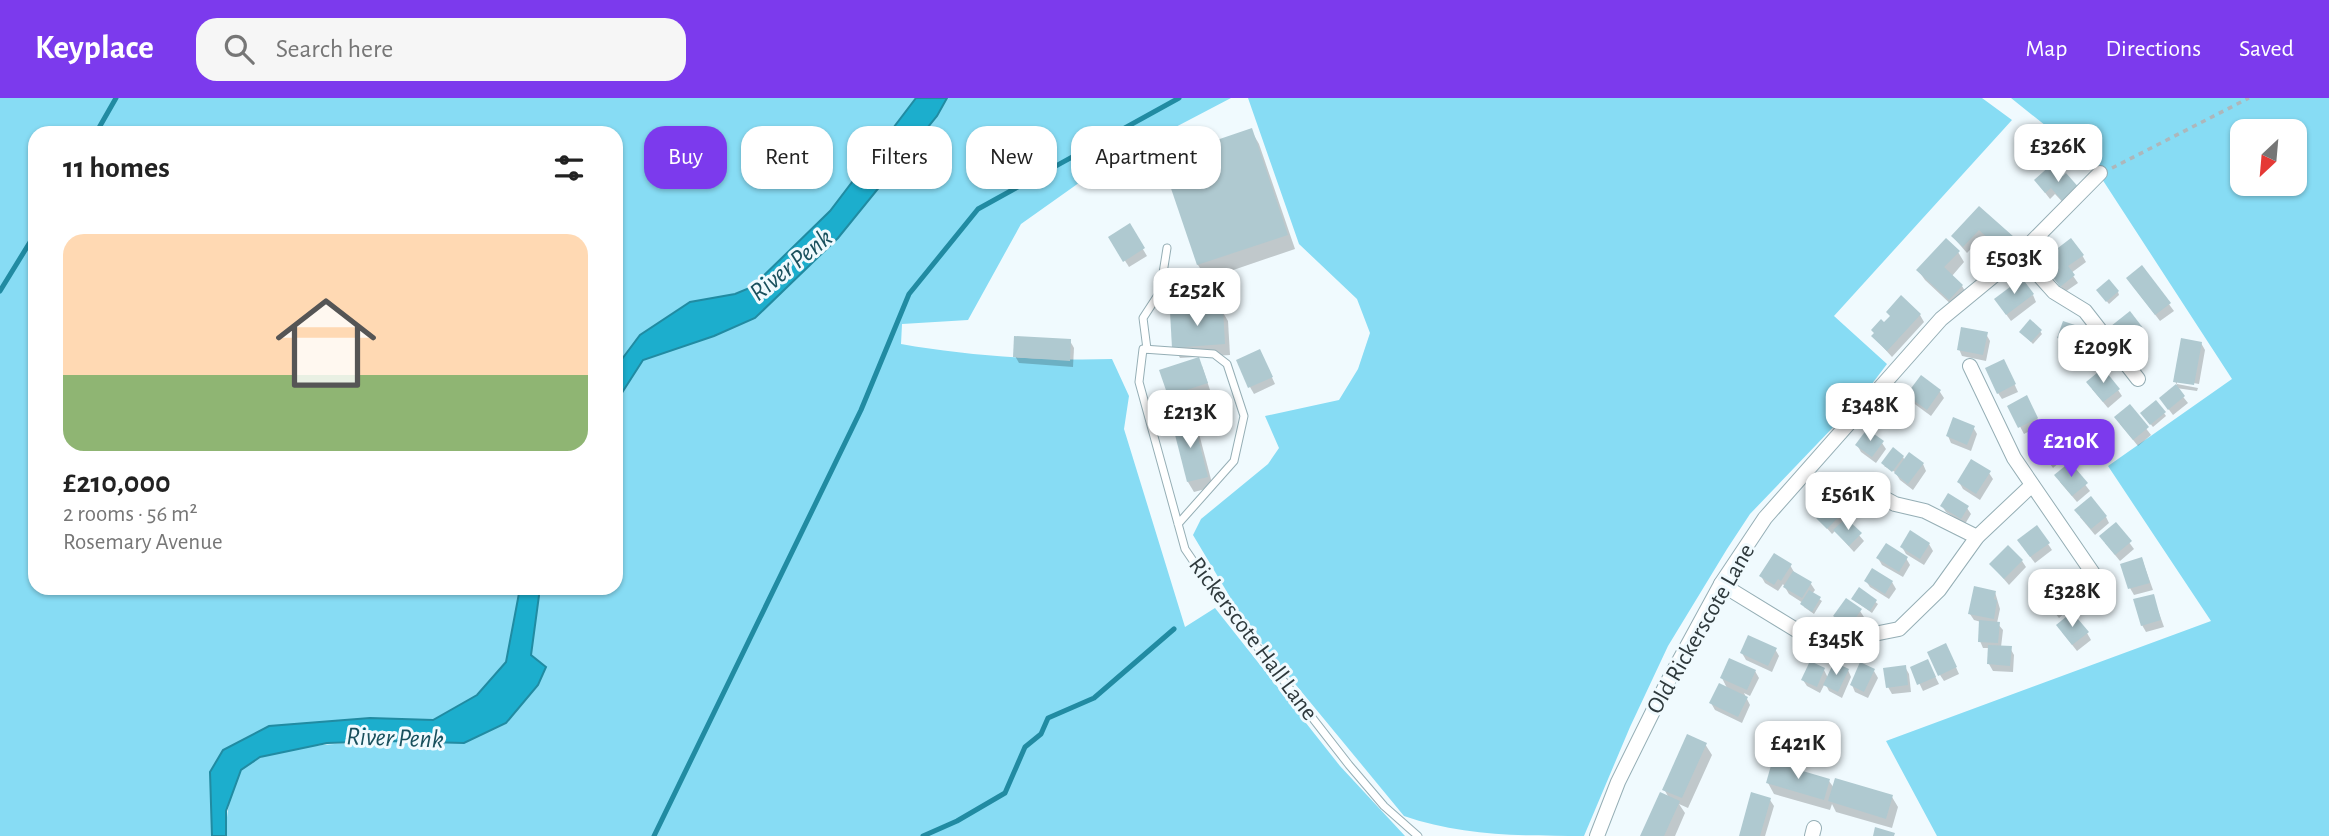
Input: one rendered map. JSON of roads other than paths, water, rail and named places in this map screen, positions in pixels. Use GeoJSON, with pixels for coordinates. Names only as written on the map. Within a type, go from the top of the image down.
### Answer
{"type":"FeatureCollection","features":[{"type":"Feature","properties":{"kind":"street","name":"Old Rickerscote Lane"},"geometry":{"type":"LineString","coordinates":[[1597,836],[1624,770],[1666,685],[1721,584],[1765,518],[1941,319],[2020,254],[2101,173]]}},
{"type":"Feature","properties":{"kind":"street"},"geometry":{"type":"LineString","coordinates":[[2020,254],[2054,292],[2085,311],[2138,379]]}},
{"type":"Feature","properties":{"kind":"street"},"geometry":{"type":"LineString","coordinates":[[1970,366],[2014,458],[2104,588]]}},
{"type":"Feature","properties":{"kind":"street"},"geometry":{"type":"LineString","coordinates":[[1721,584],[1806,636],[1839,641],[1899,629],[1939,590],[1977,537],[2032,485]]}},
{"type":"Feature","properties":{"kind":"street"},"geometry":{"type":"LineString","coordinates":[[1869,491],[1895,504],[1925,512],[1977,537]]}},
{"type":"Feature","properties":{"kind":"lane","name":"Rickerscote Hall Lane"},"geometry":{"type":"LineString","coordinates":[[1167,248],[1160,292],[1143,318],[1147,349],[1143,349],[1139,382],[1185,549],[1213,590],[1358,775],[1384,806],[1418,836]]}},
{"type":"Feature","properties":{"kind":"lane"},"geometry":{"type":"LineString","coordinates":[[1147,349],[1214,354],[1227,364],[1244,416],[1234,461],[1178,524]]}},
{"type":"Feature","properties":{"kind":"water"},"geometry":{"type":"Polygon","coordinates":[[[916,98],[947,98],[929,126],[895,126],[916,98]]]}},
{"type":"Feature","properties":{"kind":"water","name":"River Penk"},"geometry":{"type":"Polygon","coordinates":[[[847,189],[878,189],[838,238],[755,318],[714,336],[643,360],[623,391],[623,358],[640,335],[690,302],[735,294],[752,287],[830,211],[847,189]]]}},
{"type":"Feature","properties":{"kind":"water","name":"River Penk"},"geometry":{"type":"Polygon","coordinates":[[[519,595],[539,595],[531,655],[546,667],[538,685],[506,723],[464,743],[327,743],[260,757],[241,770],[226,811],[226,836],[212,836],[210,772],[223,750],[269,726],[370,718],[433,720],[477,695],[506,662],[519,595]]]}},
{"type":"Feature","properties":{"kind":"waterway"},"geometry":{"type":"LineString","coordinates":[[100,126],[116,98]]}},
{"type":"Feature","properties":{"kind":"waterway"},"geometry":{"type":"LineString","coordinates":[[654,836],[861,410],[909,294],[978,209],[1179,98]]}},
{"type":"Feature","properties":{"kind":"waterway"},"geometry":{"type":"LineString","coordinates":[[0,291],[28,245]]}},
{"type":"Feature","properties":{"kind":"waterway"},"geometry":{"type":"LineString","coordinates":[[923,836],[957,821],[1005,793],[1025,747],[1041,734],[1048,718],[1094,698],[1174,629]]}}]}
